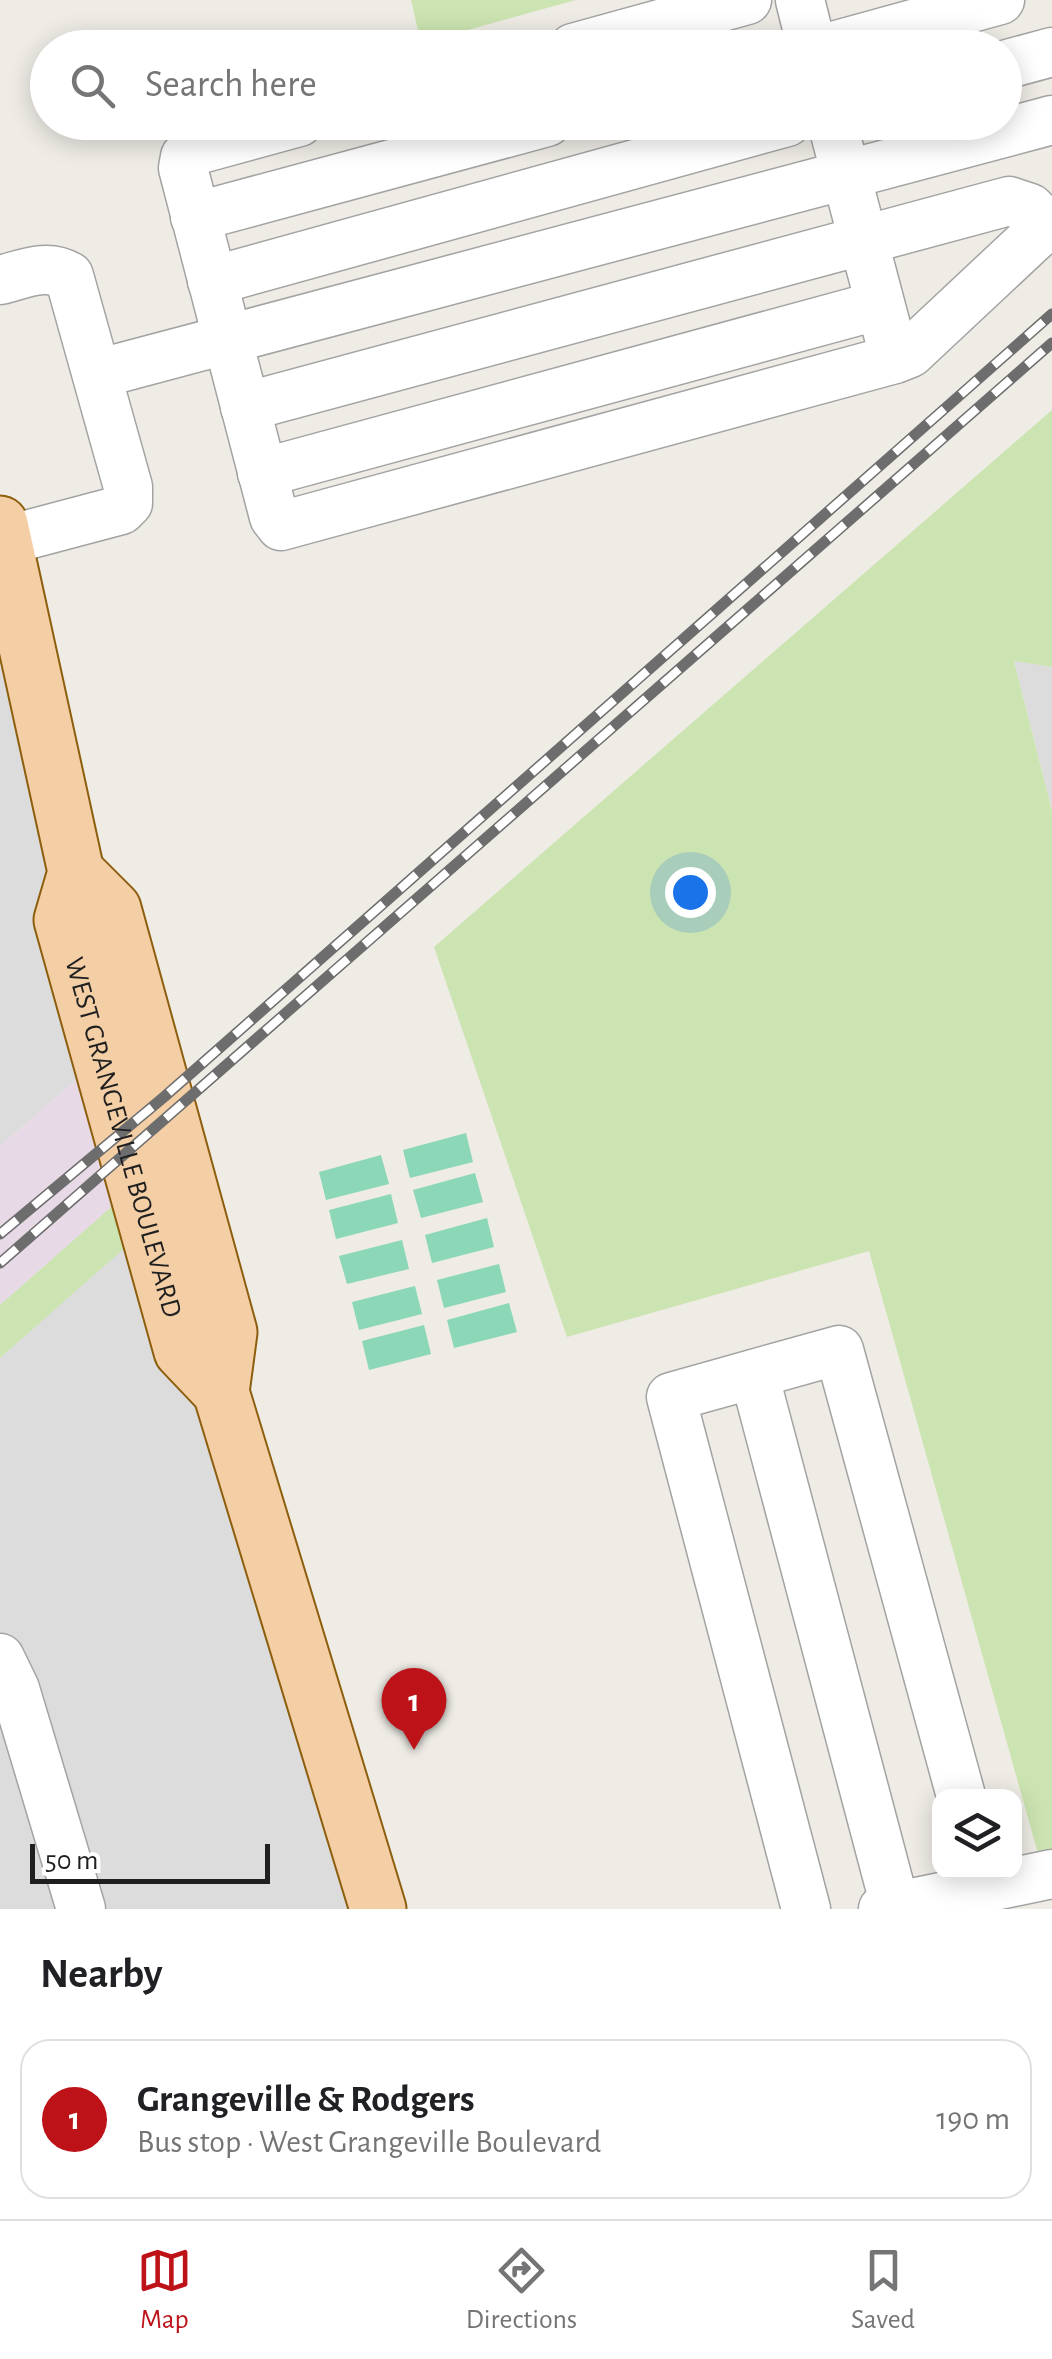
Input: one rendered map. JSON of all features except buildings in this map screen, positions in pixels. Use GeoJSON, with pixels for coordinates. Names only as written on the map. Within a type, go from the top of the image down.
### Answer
{"type":"FeatureCollection","features":[{"type":"Feature","properties":{"kind":"main road","name":"WEST GRANGEVILLE BOULEVARD"},"geometry":{"type":"LineString","coordinates":[[2,533],[76,872],[62,920],[121,1144],[182,1351],[221,1392],[378,1909]]}},
{"type":"Feature","properties":{"kind":"street"},"geometry":{"type":"LineString","coordinates":[[639,30],[747,0]]}},
{"type":"Feature","properties":{"kind":"street"},"geometry":{"type":"LineString","coordinates":[[800,0],[808,30]]}},
{"type":"Feature","properties":{"kind":"street"},"geometry":{"type":"LineString","coordinates":[[891,30],[1000,0]]}},
{"type":"Feature","properties":{"kind":"street"},"geometry":{"type":"LineString","coordinates":[[1022,60],[1052,52]]}},
{"type":"Feature","properties":{"kind":"street"},"geometry":{"type":"LineString","coordinates":[[1022,128],[1052,120]]}},
{"type":"Feature","properties":{"kind":"street"},"geometry":{"type":"LineString","coordinates":[[240,140],[185,157],[183,168],[244,407],[274,517],[281,526],[895,359],[910,353],[1049,222],[1030,208],[1009,200],[244,407]]}},
{"type":"Feature","properties":{"kind":"street"},"geometry":{"type":"LineString","coordinates":[[195,217],[480,140]]}},
{"type":"Feature","properties":{"kind":"street"},"geometry":{"type":"LineString","coordinates":[[212,281],[723,140]]}},
{"type":"Feature","properties":{"kind":"street"},"geometry":{"type":"LineString","coordinates":[[837,140],[895,359]]}},
{"type":"Feature","properties":{"kind":"street"},"geometry":{"type":"LineString","coordinates":[[96,374],[976,140]]}},
{"type":"Feature","properties":{"kind":"street"},"geometry":{"type":"LineString","coordinates":[[0,280],[42,269],[56,269],[69,276],[128,487],[128,503],[121,510],[2,533]]}},
{"type":"Feature","properties":{"kind":"street"},"geometry":{"type":"LineString","coordinates":[[262,473],[880,305]]}},
{"type":"Feature","properties":{"kind":"street"},"geometry":{"type":"LineString","coordinates":[[806,1909],[671,1397],[839,1350],[959,1789]]}},
{"type":"Feature","properties":{"kind":"street"},"geometry":{"type":"LineString","coordinates":[[754,1374],[889,1907],[1052,1874]]}},
{"type":"Feature","properties":{"kind":"street"},"geometry":{"type":"LineString","coordinates":[[2,1659],[81,1909]]}},
{"type":"Feature","properties":{"kind":"shaded area"},"geometry":{"type":"Polygon","coordinates":[[[0,524],[99,1060],[0,1146],[0,524]]]}},
{"type":"Feature","properties":{"kind":"shaded area"},"geometry":{"type":"Polygon","coordinates":[[[1014,660],[1052,667],[1052,811],[1014,660]]]}},
{"type":"Feature","properties":{"kind":"shaded area"},"geometry":{"type":"Polygon","coordinates":[[[99,1060],[134,1187],[0,1305],[0,1146],[99,1060]]]}},
{"type":"Feature","properties":{"kind":"shaded area"},"geometry":{"type":"Polygon","coordinates":[[[146,1228],[378,1909],[0,1909],[0,1358],[146,1228]]]}},
{"type":"Feature","properties":{"kind":"green space"},"geometry":{"type":"Polygon","coordinates":[[[411,0],[576,0],[468,30],[418,30],[411,0]]]}},
{"type":"Feature","properties":{"kind":"green space"},"geometry":{"type":"Polygon","coordinates":[[[1052,410],[1052,667],[1014,661],[1052,811],[1052,1874],[1044,1875],[869,1251],[567,1337],[434,947],[1052,410]]]}},
{"type":"Feature","properties":{"kind":"green space"},"geometry":{"type":"Polygon","coordinates":[[[466,1133],[473,1162],[410,1178],[403,1150],[466,1133]]]}},
{"type":"Feature","properties":{"kind":"green space"},"geometry":{"type":"Polygon","coordinates":[[[381,1155],[389,1184],[326,1200],[319,1172],[381,1155]]]}},
{"type":"Feature","properties":{"kind":"green space"},"geometry":{"type":"Polygon","coordinates":[[[475,1173],[483,1202],[421,1218],[413,1190],[475,1173]]]}},
{"type":"Feature","properties":{"kind":"green space"},"geometry":{"type":"Polygon","coordinates":[[[134,1187],[146,1229],[0,1358],[0,1305],[134,1187]]]}},
{"type":"Feature","properties":{"kind":"green space"},"geometry":{"type":"Polygon","coordinates":[[[391,1194],[398,1223],[336,1239],[329,1210],[391,1194]]]}},
{"type":"Feature","properties":{"kind":"green space"},"geometry":{"type":"Polygon","coordinates":[[[487,1218],[494,1247],[432,1263],[425,1235],[487,1218]]]}},
{"type":"Feature","properties":{"kind":"green space"},"geometry":{"type":"Polygon","coordinates":[[[402,1240],[409,1269],[347,1284],[339,1256],[402,1240]]]}},
{"type":"Feature","properties":{"kind":"green space"},"geometry":{"type":"Polygon","coordinates":[[[499,1264],[506,1292],[444,1308],[437,1280],[499,1264]]]}},
{"type":"Feature","properties":{"kind":"green space"},"geometry":{"type":"Polygon","coordinates":[[[415,1286],[422,1314],[359,1330],[352,1302],[415,1286]]]}},
{"type":"Feature","properties":{"kind":"green space"},"geometry":{"type":"Polygon","coordinates":[[[509,1303],[517,1332],[454,1348],[447,1320],[509,1303]]]}},
{"type":"Feature","properties":{"kind":"green space"},"geometry":{"type":"Polygon","coordinates":[[[424,1325],[431,1354],[369,1370],[362,1341],[424,1325]]]}},
{"type":"Feature","properties":{"kind":"railway"},"geometry":{"type":"LineString","coordinates":[[0,1234],[164,1097],[1052,314]]}},
{"type":"Feature","properties":{"kind":"railway"},"geometry":{"type":"LineString","coordinates":[[0,1263],[1052,343]]}},
{"type":"Feature","properties":{"kind":"place","name":"Grangeville & Rodgers"},"geometry":{"type":"Point","coordinates":[414,1750]}}]}
